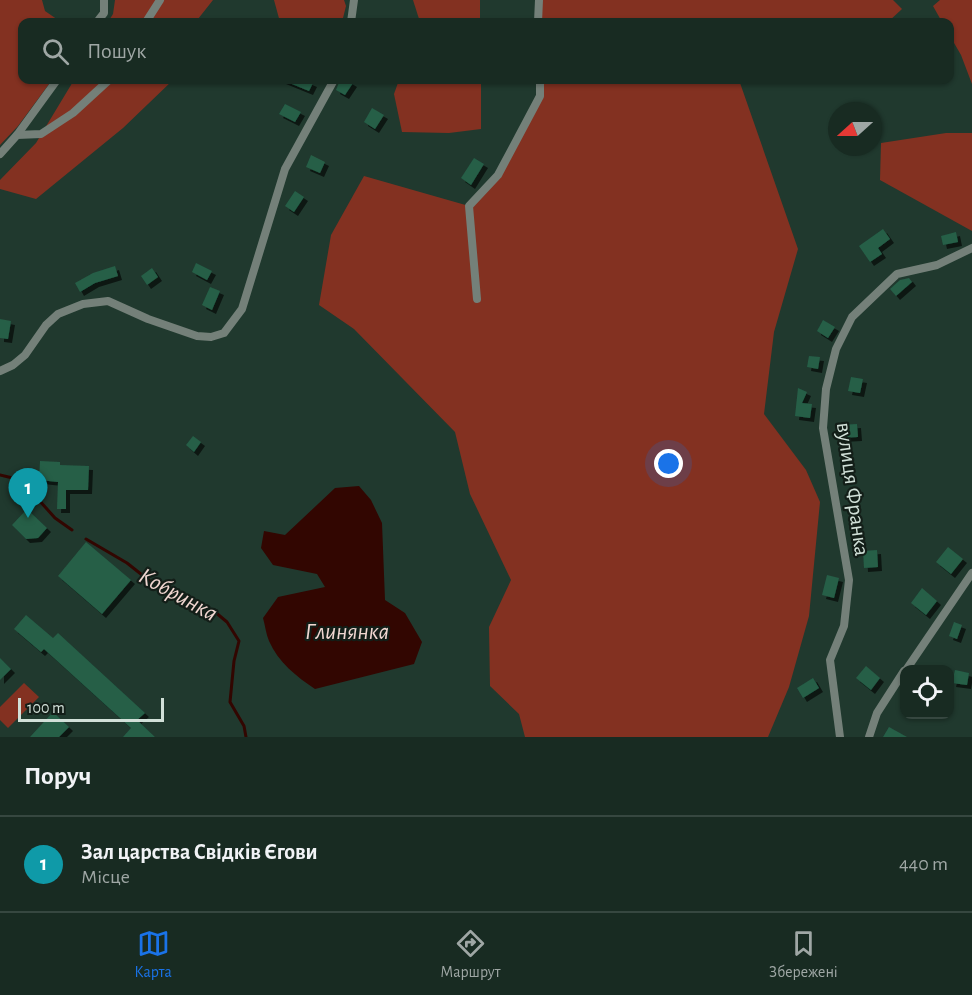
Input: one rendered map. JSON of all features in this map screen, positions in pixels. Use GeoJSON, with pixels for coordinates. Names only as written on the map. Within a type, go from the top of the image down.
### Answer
{"type":"FeatureCollection","features":[{"type":"Feature","properties":{"kind":"street"},"geometry":{"type":"LineString","coordinates":[[100,18],[104,13],[104,0]]}},
{"type":"Feature","properties":{"kind":"street"},"geometry":{"type":"LineString","coordinates":[[149,18],[160,0]]}},
{"type":"Feature","properties":{"kind":"street"},"geometry":{"type":"LineString","coordinates":[[352,18],[354,0]]}},
{"type":"Feature","properties":{"kind":"street"},"geometry":{"type":"LineString","coordinates":[[538,18],[539,0]]}},
{"type":"Feature","properties":{"kind":"street"},"geometry":{"type":"LineString","coordinates":[[0,154],[17,135],[54,84]]}},
{"type":"Feature","properties":{"kind":"street"},"geometry":{"type":"LineString","coordinates":[[17,135],[41,134],[73,113],[105,84]]}},
{"type":"Feature","properties":{"kind":"street"},"geometry":{"type":"LineString","coordinates":[[0,371],[25,356],[46,326],[58,314],[83,303],[108,301],[197,336],[211,337],[224,333],[242,309],[285,169],[332,84]]}},
{"type":"Feature","properties":{"kind":"street"},"geometry":{"type":"LineString","coordinates":[[477,299],[469,206],[498,176],[540,96],[540,84]]}},
{"type":"Feature","properties":{"kind":"street","name":"вулиця Франка"},"geometry":{"type":"LineString","coordinates":[[840,737],[830,660],[844,626],[849,580],[823,428],[826,389],[836,349],[852,316],[897,274],[937,265],[972,248]]}},
{"type":"Feature","properties":{"kind":"street"},"geometry":{"type":"LineString","coordinates":[[908,665],[972,573]]}},
{"type":"Feature","properties":{"kind":"street"},"geometry":{"type":"LineString","coordinates":[[869,737],[877,712],[900,678]]}},
{"type":"Feature","properties":{"kind":"shaded area"},"geometry":{"type":"Polygon","coordinates":[[[0,0],[42,0],[45,11],[55,18],[18,18],[18,84],[49,84],[18,126],[0,145],[0,0]]]}},
{"type":"Feature","properties":{"kind":"shaded area"},"geometry":{"type":"Polygon","coordinates":[[[115,0],[213,0],[199,18],[110,18],[115,0]]]}},
{"type":"Feature","properties":{"kind":"shaded area"},"geometry":{"type":"Polygon","coordinates":[[[274,0],[344,0],[346,6],[343,18],[279,18],[274,0]]]}},
{"type":"Feature","properties":{"kind":"shaded area"},"geometry":{"type":"Polygon","coordinates":[[[413,0],[480,0],[480,18],[419,18],[413,0]]]}},
{"type":"Feature","properties":{"kind":"shaded area"},"geometry":{"type":"Polygon","coordinates":[[[539,0],[893,0],[902,9],[892,18],[538,18],[539,0]]]}},
{"type":"Feature","properties":{"kind":"shaded area"},"geometry":{"type":"Polygon","coordinates":[[[940,0],[972,0],[972,84],[954,43],[954,18],[940,18],[933,6],[940,0]]]}},
{"type":"Feature","properties":{"kind":"shaded area"},"geometry":{"type":"Polygon","coordinates":[[[72,84],[169,84],[123,128],[36,199],[0,189],[0,180],[36,143],[72,84]]]}},
{"type":"Feature","properties":{"kind":"shaded area"},"geometry":{"type":"Polygon","coordinates":[[[398,84],[481,84],[481,129],[449,133],[402,132],[394,94],[398,84]]]}},
{"type":"Feature","properties":{"kind":"shaded area"},"geometry":{"type":"Polygon","coordinates":[[[540,84],[740,84],[798,249],[774,332],[764,414],[806,470],[820,502],[809,616],[789,687],[768,737],[525,737],[519,714],[490,686],[489,627],[511,580],[470,494],[455,432],[354,329],[319,305],[331,235],[364,176],[469,206],[498,175],[540,96],[540,84]]]}},
{"type":"Feature","properties":{"kind":"shaded area"},"geometry":{"type":"Polygon","coordinates":[[[946,133],[972,133],[972,231],[880,180],[882,143],[946,133]]]}},
{"type":"Feature","properties":{"kind":"shaded area"},"geometry":{"type":"Polygon","coordinates":[[[24,683],[39,697],[8,728],[0,720],[0,707],[24,683]]]}},
{"type":"Feature","properties":{"kind":"water","name":"Глинянка"},"geometry":{"type":"Polygon","coordinates":[[[359,486],[371,500],[382,523],[385,600],[405,613],[422,642],[414,664],[315,689],[277,656],[269,641],[263,618],[278,597],[325,587],[317,574],[273,565],[261,548],[264,531],[285,535],[335,488],[359,486]]]}},
{"type":"Feature","properties":{"kind":"building"},"geometry":{"type":"Polygon","coordinates":[[[292,84],[312,84],[309,91],[292,84]]]}},
{"type":"Feature","properties":{"kind":"building"},"geometry":{"type":"Polygon","coordinates":[[[338,84],[352,84],[345,95],[336,90],[338,84]]]}},
{"type":"Feature","properties":{"kind":"building"},"geometry":{"type":"Polygon","coordinates":[[[285,104],[301,112],[295,122],[279,114],[285,104]]]}},
{"type":"Feature","properties":{"kind":"building"},"geometry":{"type":"Polygon","coordinates":[[[372,108],[384,115],[375,129],[364,122],[372,108]]]}},
{"type":"Feature","properties":{"kind":"building"},"geometry":{"type":"Polygon","coordinates":[[[311,155],[325,162],[320,173],[306,167],[311,155]]]}},
{"type":"Feature","properties":{"kind":"building"},"geometry":{"type":"Polygon","coordinates":[[[474,158],[484,164],[471,185],[461,178],[474,158]]]}},
{"type":"Feature","properties":{"kind":"building"},"geometry":{"type":"Polygon","coordinates":[[[295,191],[304,197],[294,212],[285,206],[295,191]]]}},
{"type":"Feature","properties":{"kind":"building"},"geometry":{"type":"Polygon","coordinates":[[[883,229],[890,239],[878,248],[882,254],[870,262],[859,246],[883,229]]]}},
{"type":"Feature","properties":{"kind":"building"},"geometry":{"type":"Polygon","coordinates":[[[956,232],[958,242],[943,245],[941,236],[956,232]]]}},
{"type":"Feature","properties":{"kind":"building"},"geometry":{"type":"Polygon","coordinates":[[[196,263],[212,271],[207,280],[192,272],[196,263]]]}},
{"type":"Feature","properties":{"kind":"building"},"geometry":{"type":"Polygon","coordinates":[[[115,266],[118,276],[95,283],[80,292],[75,283],[93,273],[115,266]]]}},
{"type":"Feature","properties":{"kind":"building"},"geometry":{"type":"Polygon","coordinates":[[[152,268],[158,277],[147,285],[141,276],[152,268]]]}},
{"type":"Feature","properties":{"kind":"building"},"geometry":{"type":"Polygon","coordinates":[[[909,278],[912,282],[896,296],[890,289],[900,280],[909,278]]]}},
{"type":"Feature","properties":{"kind":"building"},"geometry":{"type":"Polygon","coordinates":[[[210,287],[220,291],[212,310],[202,305],[210,287]]]}},
{"type":"Feature","properties":{"kind":"building"},"geometry":{"type":"Polygon","coordinates":[[[0,319],[11,321],[8,339],[0,338],[0,319]]]}},
{"type":"Feature","properties":{"kind":"building"},"geometry":{"type":"Polygon","coordinates":[[[823,320],[835,327],[828,338],[817,331],[823,320]]]}},
{"type":"Feature","properties":{"kind":"building"},"geometry":{"type":"Polygon","coordinates":[[[809,356],[820,357],[818,369],[807,367],[809,356]]]}},
{"type":"Feature","properties":{"kind":"building"},"geometry":{"type":"Polygon","coordinates":[[[851,377],[863,379],[860,393],[848,391],[851,377]]]}},
{"type":"Feature","properties":{"kind":"building"},"geometry":{"type":"Polygon","coordinates":[[[798,388],[807,392],[802,403],[812,404],[810,418],[795,416],[798,388]]]}},
{"type":"Feature","properties":{"kind":"building"},"geometry":{"type":"Polygon","coordinates":[[[857,424],[858,437],[840,438],[840,425],[857,424]]]}},
{"type":"Feature","properties":{"kind":"building"},"geometry":{"type":"Polygon","coordinates":[[[193,436],[201,442],[194,452],[186,445],[193,436]]]}},
{"type":"Feature","properties":{"kind":"building"},"geometry":{"type":"Polygon","coordinates":[[[40,461],[60,462],[60,465],[89,466],[88,490],[66,490],[66,509],[57,509],[58,482],[39,480],[40,461]]]}},
{"type":"Feature","properties":{"kind":"building"},"geometry":{"type":"Polygon","coordinates":[[[27,509],[47,528],[38,538],[26,539],[12,525],[27,509]]]}},
{"type":"Feature","properties":{"kind":"building"},"geometry":{"type":"Polygon","coordinates":[[[86,542],[131,580],[102,614],[58,576],[86,542]]]}},
{"type":"Feature","properties":{"kind":"building"},"geometry":{"type":"Polygon","coordinates":[[[948,547],[963,559],[951,574],[936,562],[948,547]]]}},
{"type":"Feature","properties":{"kind":"building"},"geometry":{"type":"Polygon","coordinates":[[[877,550],[878,567],[864,568],[863,551],[877,550]]]}},
{"type":"Feature","properties":{"kind":"building"},"geometry":{"type":"Polygon","coordinates":[[[827,575],[839,578],[834,598],[822,595],[827,575]]]}},
{"type":"Feature","properties":{"kind":"building"},"geometry":{"type":"Polygon","coordinates":[[[922,588],[937,601],[926,615],[911,603],[922,588]]]}},
{"type":"Feature","properties":{"kind":"building"},"geometry":{"type":"Polygon","coordinates":[[[26,615],[53,638],[58,633],[145,713],[137,720],[155,737],[123,737],[131,728],[44,649],[41,652],[14,629],[26,615]]]}},
{"type":"Feature","properties":{"kind":"building"},"geometry":{"type":"Polygon","coordinates":[[[954,622],[962,625],[957,639],[949,636],[954,622]]]}},
{"type":"Feature","properties":{"kind":"building"},"geometry":{"type":"Polygon","coordinates":[[[0,658],[11,669],[0,680],[0,658]]]}},
{"type":"Feature","properties":{"kind":"building"},"geometry":{"type":"Polygon","coordinates":[[[866,666],[880,678],[871,690],[856,678],[866,666]]]}},
{"type":"Feature","properties":{"kind":"building"},"geometry":{"type":"Polygon","coordinates":[[[955,670],[969,673],[967,685],[954,683],[955,670]]]}},
{"type":"Feature","properties":{"kind":"building"},"geometry":{"type":"Polygon","coordinates":[[[813,678],[819,688],[803,698],[797,688],[813,678]]]}},
{"type":"Feature","properties":{"kind":"building"},"geometry":{"type":"Polygon","coordinates":[[[53,712],[69,727],[59,737],[30,737],[53,712]]]}},
{"type":"Feature","properties":{"kind":"building"},"geometry":{"type":"Polygon","coordinates":[[[889,727],[907,737],[883,737],[889,727]]]}},
{"type":"Feature","properties":{"kind":"waterway","name":"Кобринка"},"geometry":{"type":"LineString","coordinates":[[0,475],[21,480],[55,518],[72,530]]}},
{"type":"Feature","properties":{"kind":"waterway","name":"Кобринка"},"geometry":{"type":"LineString","coordinates":[[86,539],[127,563],[156,586],[189,603],[215,612],[227,622],[239,641],[234,661],[230,702],[244,726],[246,737]]}},
{"type":"Feature","properties":{"kind":"place","name":"Зал царства Свідків Єгови"},"geometry":{"type":"Point","coordinates":[28,518]}}]}
